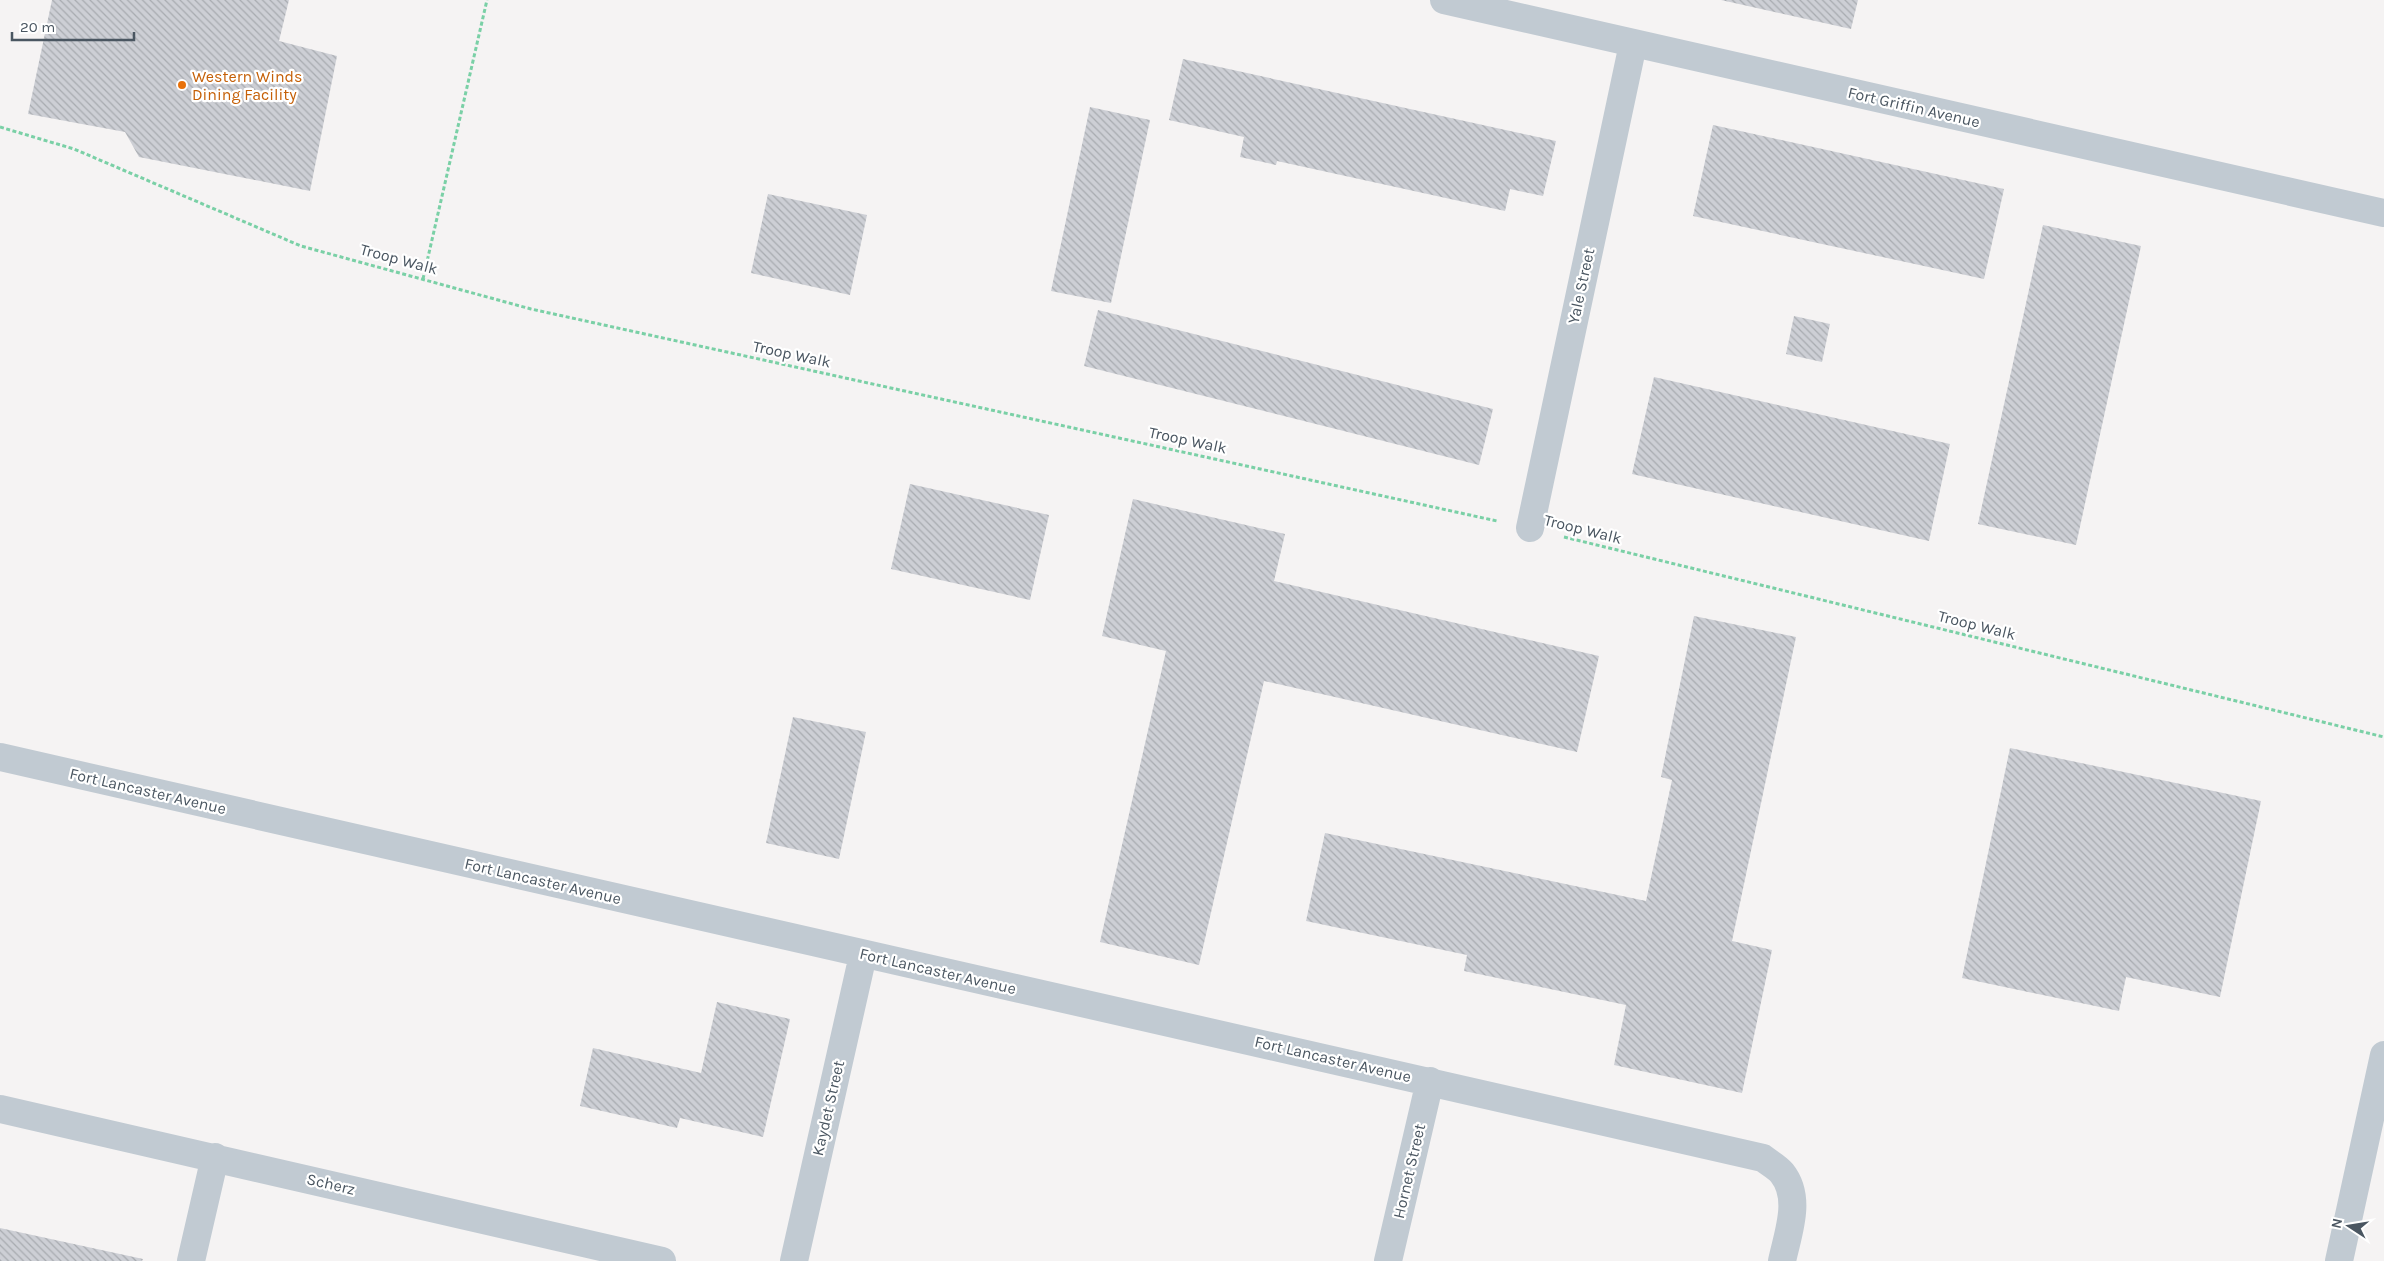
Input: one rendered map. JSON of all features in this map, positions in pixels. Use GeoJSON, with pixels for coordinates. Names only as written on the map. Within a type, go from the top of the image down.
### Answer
{"type":"FeatureCollection","features":[{"type":"Feature","properties":{"kind":"street","name":"Fort Griffin Avenue"},"geometry":{"type":"LineString","coordinates":[[1444,0],[2384,213]]}},
{"type":"Feature","properties":{"kind":"street","name":"Yale Street"},"geometry":{"type":"LineString","coordinates":[[1530,528],[1633,44]]}},
{"type":"Feature","properties":{"kind":"street","name":"Fort Lancaster Avenue"},"geometry":{"type":"LineString","coordinates":[[0,757],[1763,1158],[1781,1172],[1792,1192],[1792,1216],[1782,1261]]}},
{"type":"Feature","properties":{"kind":"street","name":"Kaydet Street"},"geometry":{"type":"LineString","coordinates":[[794,1261],[863,954]]}},
{"type":"Feature","properties":{"kind":"street"},"geometry":{"type":"LineString","coordinates":[[2339,1261],[2384,1055]]}},
{"type":"Feature","properties":{"kind":"street","name":"Hornet Street"},"geometry":{"type":"LineString","coordinates":[[1388,1261],[1430,1081]]}},
{"type":"Feature","properties":{"kind":"street","name":"Scherz"},"geometry":{"type":"LineString","coordinates":[[0,1109],[662,1261]]}},
{"type":"Feature","properties":{"kind":"street"},"geometry":{"type":"LineString","coordinates":[[191,1261],[215,1157]]}},
{"type":"Feature","properties":{"kind":"path"},"geometry":{"type":"LineString","coordinates":[[423,279],[487,0]]}},
{"type":"Feature","properties":{"kind":"path","name":"Troop Walk"},"geometry":{"type":"LineString","coordinates":[[0,127],[74,149],[301,246],[531,309],[1530,528],[2384,737]]}},
{"type":"Feature","properties":{"kind":"building","name":"Western Winds Dining Facility"},"geometry":{"type":"Polygon","coordinates":[[[52,0],[289,0],[279,41],[337,56],[310,191],[139,157],[125,132],[28,114],[52,0]]]}},
{"type":"Feature","properties":{"kind":"building"},"geometry":{"type":"Polygon","coordinates":[[[1721,0],[1858,0],[1851,29],[1721,0]]]}},
{"type":"Feature","properties":{"kind":"building"},"geometry":{"type":"Polygon","coordinates":[[[1183,59],[1556,141],[1543,196],[1510,189],[1505,211],[1277,161],[1276,165],[1240,157],[1244,137],[1169,120],[1183,59]]]}},
{"type":"Feature","properties":{"kind":"building"},"geometry":{"type":"Polygon","coordinates":[[[1090,107],[1150,120],[1111,303],[1051,291],[1090,107]]]}},
{"type":"Feature","properties":{"kind":"building"},"geometry":{"type":"Polygon","coordinates":[[[1713,125],[2004,189],[1984,279],[1693,216],[1713,125]]]}},
{"type":"Feature","properties":{"kind":"building"},"geometry":{"type":"Polygon","coordinates":[[[768,194],[867,215],[850,295],[751,273],[768,194]]]}},
{"type":"Feature","properties":{"kind":"building"},"geometry":{"type":"Polygon","coordinates":[[[2043,225],[2141,246],[2076,545],[1978,524],[2043,225]]]}},
{"type":"Feature","properties":{"kind":"building"},"geometry":{"type":"Polygon","coordinates":[[[1098,310],[1493,409],[1479,465],[1084,366],[1098,310]]]}},
{"type":"Feature","properties":{"kind":"building"},"geometry":{"type":"Polygon","coordinates":[[[1794,316],[1830,324],[1822,362],[1786,354],[1794,316]]]}},
{"type":"Feature","properties":{"kind":"building"},"geometry":{"type":"Polygon","coordinates":[[[1654,377],[1950,444],[1929,541],[1632,474],[1654,377]]]}},
{"type":"Feature","properties":{"kind":"building"},"geometry":{"type":"Polygon","coordinates":[[[910,484],[1049,515],[1030,600],[891,569],[910,484]]]}},
{"type":"Feature","properties":{"kind":"building"},"geometry":{"type":"Polygon","coordinates":[[[1133,499],[1285,534],[1274,581],[1599,656],[1577,752],[1264,681],[1199,965],[1100,942],[1166,651],[1102,636],[1133,499]]]}},
{"type":"Feature","properties":{"kind":"building"},"geometry":{"type":"Polygon","coordinates":[[[1694,616],[1796,637],[1732,941],[1772,950],[1742,1093],[1614,1065],[1626,1005],[1464,971],[1467,955],[1306,921],[1325,833],[1646,901],[1672,780],[1661,777],[1694,616]]]}},
{"type":"Feature","properties":{"kind":"building"},"geometry":{"type":"Polygon","coordinates":[[[793,717],[866,732],[839,859],[766,843],[793,717]]]}},
{"type":"Feature","properties":{"kind":"building"},"geometry":{"type":"Polygon","coordinates":[[[2010,748],[2261,801],[2220,997],[2126,977],[2119,1011],[1962,978],[2010,748]]]}},
{"type":"Feature","properties":{"kind":"building"},"geometry":{"type":"Polygon","coordinates":[[[717,1002],[790,1019],[763,1137],[680,1118],[677,1128],[580,1106],[593,1048],[701,1073],[717,1002]]]}},
{"type":"Feature","properties":{"kind":"building"},"geometry":{"type":"Polygon","coordinates":[[[0,1228],[143,1259],[142,1261],[0,1261],[0,1228]]]}},
{"type":"Feature","properties":{"kind":"place","name":"Western Winds Dining Facility"},"geometry":{"type":"Point","coordinates":[182,85]}}]}
